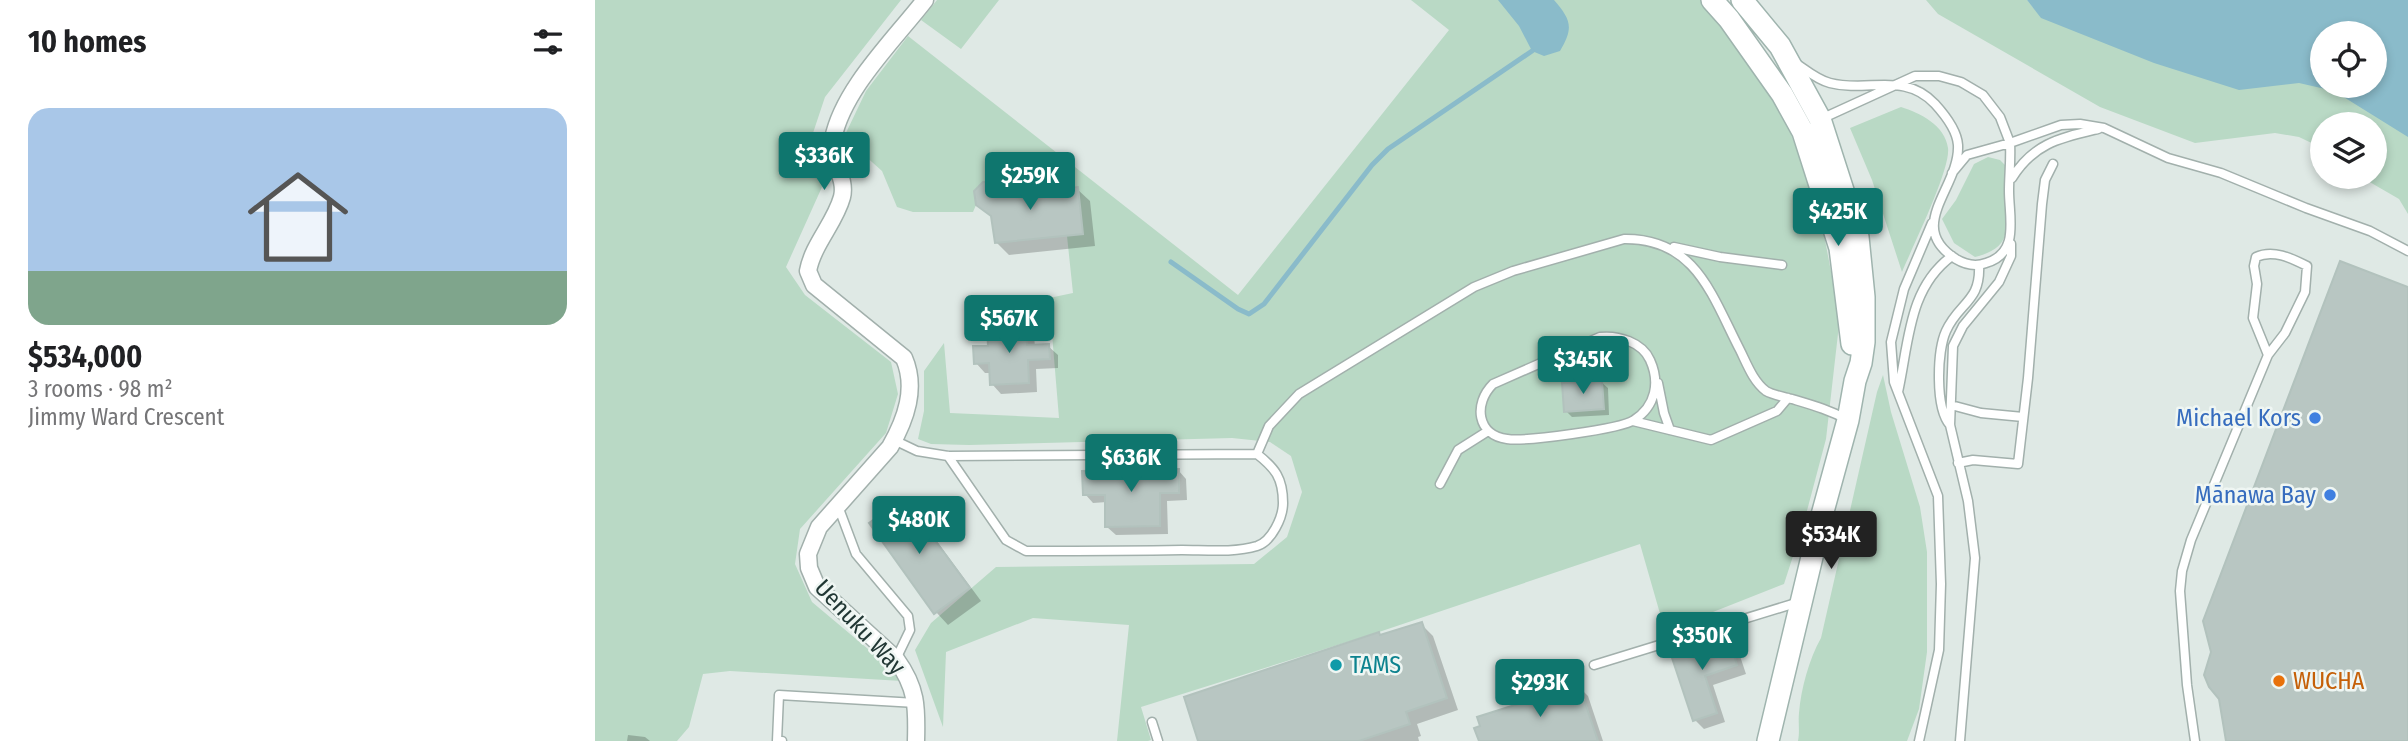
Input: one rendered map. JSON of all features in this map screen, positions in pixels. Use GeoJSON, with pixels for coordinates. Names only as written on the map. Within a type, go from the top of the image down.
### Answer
{"type":"FeatureCollection","features":[{"type":"Feature","properties":{"kind":"street","name":"Uenuku Way"},"geometry":{"type":"LineString","coordinates":[[916,741],[916,703],[913,687],[896,659],[817,587],[809,568],[810,546],[819,527],[894,440],[907,411],[910,393],[908,367],[904,358],[814,285],[808,271],[817,246],[842,199],[842,180],[832,145],[844,110],[864,78],[925,0]]}},
{"type":"Feature","properties":{"kind":"street"},"geometry":{"type":"LineString","coordinates":[[1712,0],[1729,19],[1782,94],[1812,125]]}},
{"type":"Feature","properties":{"kind":"street"},"geometry":{"type":"LineString","coordinates":[[1742,0],[1789,59],[1812,125],[1840,248],[1851,328],[1854,381],[1848,420],[1768,741]]}},
{"type":"Feature","properties":{"kind":"lane"},"geometry":{"type":"LineString","coordinates":[[1789,59],[1826,82],[1874,87],[1898,83],[1926,96],[1953,128],[1958,145],[1952,173]]}},
{"type":"Feature","properties":{"kind":"lane"},"geometry":{"type":"LineString","coordinates":[[1812,125],[1898,83],[1915,76],[1928,75],[1961,82],[1983,95],[1995,109],[2010,143],[2011,256],[1999,282],[1963,326],[1952,346],[1950,425],[1968,501],[1975,558],[1960,741]]}},
{"type":"Feature","properties":{"kind":"lane"},"geometry":{"type":"LineString","coordinates":[[1919,741],[1938,650],[1941,584],[1938,496],[1894,382],[1893,332],[1905,289],[1958,163],[1967,155],[2061,125],[2080,124],[2104,128],[2168,158],[2221,173],[2370,231],[2408,251]]}},
{"type":"Feature","properties":{"kind":"lane"},"geometry":{"type":"LineString","coordinates":[[2010,181],[2038,149],[2046,144],[2104,128]]}},
{"type":"Feature","properties":{"kind":"lane"},"geometry":{"type":"LineString","coordinates":[[1958,463],[1973,460],[2018,464],[2042,204],[2045,180],[2053,164]]}},
{"type":"Feature","properties":{"kind":"lane"},"geometry":{"type":"LineString","coordinates":[[1933,220],[1937,241],[1952,256],[1973,266],[1999,259],[2006,250],[2012,232]]}},
{"type":"Feature","properties":{"kind":"lane"},"geometry":{"type":"LineString","coordinates":[[1257,454],[1269,426],[1299,394],[1474,287],[1513,271],[1624,239],[1644,239],[1720,257],[1782,265]]}},
{"type":"Feature","properties":{"kind":"lane"},"geometry":{"type":"LineString","coordinates":[[1665,245],[1683,255],[1697,271],[1752,374],[1767,391],[1817,406],[1848,420]]}},
{"type":"Feature","properties":{"kind":"lane"},"geometry":{"type":"LineString","coordinates":[[2195,741],[2180,599],[2182,571],[2191,540],[2268,355],[2285,332],[2305,292],[2307,265],[2291,258],[2263,254],[2256,257],[2254,266],[2257,284],[2253,318],[2268,355]]}},
{"type":"Feature","properties":{"kind":"lane"},"geometry":{"type":"LineString","coordinates":[[1898,391],[1911,322],[1920,295],[1930,276],[1952,256]]}},
{"type":"Feature","properties":{"kind":"lane"},"geometry":{"type":"LineString","coordinates":[[1950,425],[1941,411],[1939,394],[1944,338],[1952,321],[1975,294],[1979,265]]}},
{"type":"Feature","properties":{"kind":"lane"},"geometry":{"type":"LineString","coordinates":[[1670,430],[1647,352],[1640,346],[1613,337],[1600,337],[1493,384],[1478,409],[1488,432],[1505,439],[1535,440],[1633,421],[1711,440],[1777,411],[1788,398]]}},
{"type":"Feature","properties":{"kind":"lane"},"geometry":{"type":"LineString","coordinates":[[1633,421],[1648,407],[1658,383]]}},
{"type":"Feature","properties":{"kind":"lane"},"geometry":{"type":"LineString","coordinates":[[1951,405],[1981,413],[2024,417]]}},
{"type":"Feature","properties":{"kind":"lane"},"geometry":{"type":"LineString","coordinates":[[1440,484],[1458,450],[1488,432]]}},
{"type":"Feature","properties":{"kind":"lane"},"geometry":{"type":"LineString","coordinates":[[894,440],[917,451],[948,456],[1257,454],[1274,467],[1281,484],[1283,515],[1274,530],[1259,545],[1226,550],[1026,551],[1006,540],[948,456]]}},
{"type":"Feature","properties":{"kind":"lane"},"geometry":{"type":"LineString","coordinates":[[838,506],[856,554],[908,616],[910,630],[896,659]]}},
{"type":"Feature","properties":{"kind":"lane"},"geometry":{"type":"LineString","coordinates":[[1594,665],[1802,601]]}},
{"type":"Feature","properties":{"kind":"lane"},"geometry":{"type":"LineString","coordinates":[[782,741],[777,741],[779,695],[916,703]]}},
{"type":"Feature","properties":{"kind":"lane"},"geometry":{"type":"LineString","coordinates":[[1152,722],[1159,741]]}},
{"type":"Feature","properties":{"kind":"green space"},"geometry":{"type":"Polygon","coordinates":[[[595,0],[901,0],[825,97],[811,139],[822,187],[786,267],[805,295],[891,362],[898,394],[886,433],[800,529],[795,564],[812,602],[902,681],[730,671],[703,674],[689,727],[677,741],[595,741],[595,0]]]}},
{"type":"Feature","properties":{"kind":"green space"},"geometry":{"type":"Polygon","coordinates":[[[937,0],[999,0],[961,49],[921,20],[937,0]]]}},
{"type":"Feature","properties":{"kind":"green space"},"geometry":{"type":"Polygon","coordinates":[[[1411,0],[1702,0],[1741,44],[1786,121],[1819,209],[1839,325],[1826,439],[1784,584],[1665,631],[1640,544],[1379,632],[1141,707],[1151,740],[1148,741],[1117,741],[1129,625],[1033,618],[946,652],[943,727],[915,650],[931,623],[996,567],[1254,564],[1287,537],[1302,492],[1291,456],[1270,442],[1232,438],[969,445],[931,444],[918,439],[924,411],[924,371],[944,343],[950,413],[1059,418],[1049,298],[1073,293],[1067,236],[1083,234],[1078,187],[1012,193],[1010,181],[984,182],[974,191],[976,205],[973,212],[913,212],[897,207],[882,171],[844,137],[866,91],[908,36],[1238,295],[1449,30],[1411,0]]]}},
{"type":"Feature","properties":{"kind":"green space"},"geometry":{"type":"Polygon","coordinates":[[[1926,0],[2027,0],[2036,11],[2408,0],[2408,214],[2399,199],[2382,189],[2387,189],[2387,112],[2310,112],[2310,142],[2299,137],[2275,133],[2195,143],[2100,107],[1938,14],[1926,0]]]}},
{"type":"Feature","properties":{"kind":"green space"},"geometry":{"type":"Polygon","coordinates":[[[1901,107],[1931,121],[1942,133],[1948,148],[1937,190],[1902,272],[1872,180],[1850,128],[1901,107]]]}},
{"type":"Feature","properties":{"kind":"green space"},"geometry":{"type":"Polygon","coordinates":[[[1988,157],[2000,160],[2006,166],[2006,229],[2003,240],[1997,247],[1975,257],[1954,243],[1942,219],[1956,200],[1974,164],[1988,157]]]}},
{"type":"Feature","properties":{"kind":"green space"},"geometry":{"type":"Polygon","coordinates":[[[1883,375],[1891,412],[1920,507],[1927,552],[1927,652],[1919,709],[1907,741],[1798,741],[1804,684],[1821,638],[1883,375]]]}},
{"type":"Feature","properties":{"kind":"water"},"geometry":{"type":"Polygon","coordinates":[[[1498,0],[1554,0],[1569,24],[1560,51],[1544,56],[1532,51],[1519,26],[1498,0]]]}},
{"type":"Feature","properties":{"kind":"water"},"geometry":{"type":"Polygon","coordinates":[[[2027,0],[2408,0],[2408,137],[2387,124],[2387,112],[2368,112],[2345,98],[2387,98],[2387,21],[2310,21],[2310,86],[2299,83],[2239,90],[2154,63],[2041,18],[2027,0]]]}},
{"type":"Feature","properties":{"kind":"building"},"geometry":{"type":"Polygon","coordinates":[[[1010,181],[1012,193],[1078,187],[1083,234],[995,243],[991,216],[976,205],[974,191],[983,182],[1010,181]]]}},
{"type":"Feature","properties":{"kind":"building","name":"Mānawa Bay"},"geometry":{"type":"Polygon","coordinates":[[[2340,261],[2408,287],[2408,741],[2226,741],[2219,699],[2209,687],[2204,675],[2211,652],[2203,621],[2340,261]]]}},
{"type":"Feature","properties":{"kind":"building"},"geometry":{"type":"Polygon","coordinates":[[[1026,325],[1027,345],[1049,344],[1050,359],[1028,360],[1029,383],[990,385],[989,363],[974,364],[973,346],[988,346],[987,327],[1026,325]]]}},
{"type":"Feature","properties":{"kind":"building"},"geometry":{"type":"Polygon","coordinates":[[[1602,381],[1604,409],[1564,412],[1562,383],[1602,381]]]}},
{"type":"Feature","properties":{"kind":"building"},"geometry":{"type":"Polygon","coordinates":[[[1179,469],[1179,493],[1160,493],[1160,526],[1105,527],[1105,495],[1083,495],[1082,471],[1179,469]]]}},
{"type":"Feature","properties":{"kind":"building"},"geometry":{"type":"Polygon","coordinates":[[[904,498],[970,588],[934,614],[869,523],[904,498]]]}},
{"type":"Feature","properties":{"kind":"building","name":"TAMS"},"geometry":{"type":"Polygon","coordinates":[[[1422,622],[1447,698],[1406,712],[1410,724],[1359,741],[1198,741],[1184,697],[1379,632],[1380,635],[1422,622]]]}},
{"type":"Feature","properties":{"kind":"building"},"geometry":{"type":"Polygon","coordinates":[[[1727,633],[1737,665],[1705,676],[1717,713],[1693,721],[1670,652],[1727,633]]]}},
{"type":"Feature","properties":{"kind":"building"},"geometry":{"type":"Polygon","coordinates":[[[1579,685],[1598,741],[1479,741],[1474,728],[1480,726],[1477,717],[1518,704],[1514,693],[1535,686],[1539,698],[1579,685]]]}},
{"type":"Feature","properties":{"kind":"waterway"},"geometry":{"type":"LineString","coordinates":[[1171,262],[1249,314],[1264,304],[1372,165],[1388,149],[1532,51]]}},
{"type":"Feature","properties":{"kind":"place","name":"Michael Kors"},"geometry":{"type":"Point","coordinates":[2315,418]}},
{"type":"Feature","properties":{"kind":"place","name":"Mānawa Bay"},"geometry":{"type":"Point","coordinates":[2330,495]}},
{"type":"Feature","properties":{"kind":"place","name":"TAMS"},"geometry":{"type":"Point","coordinates":[1336,665]}},
{"type":"Feature","properties":{"kind":"place","name":"WUCHA"},"geometry":{"type":"Point","coordinates":[2279,681]}}]}
